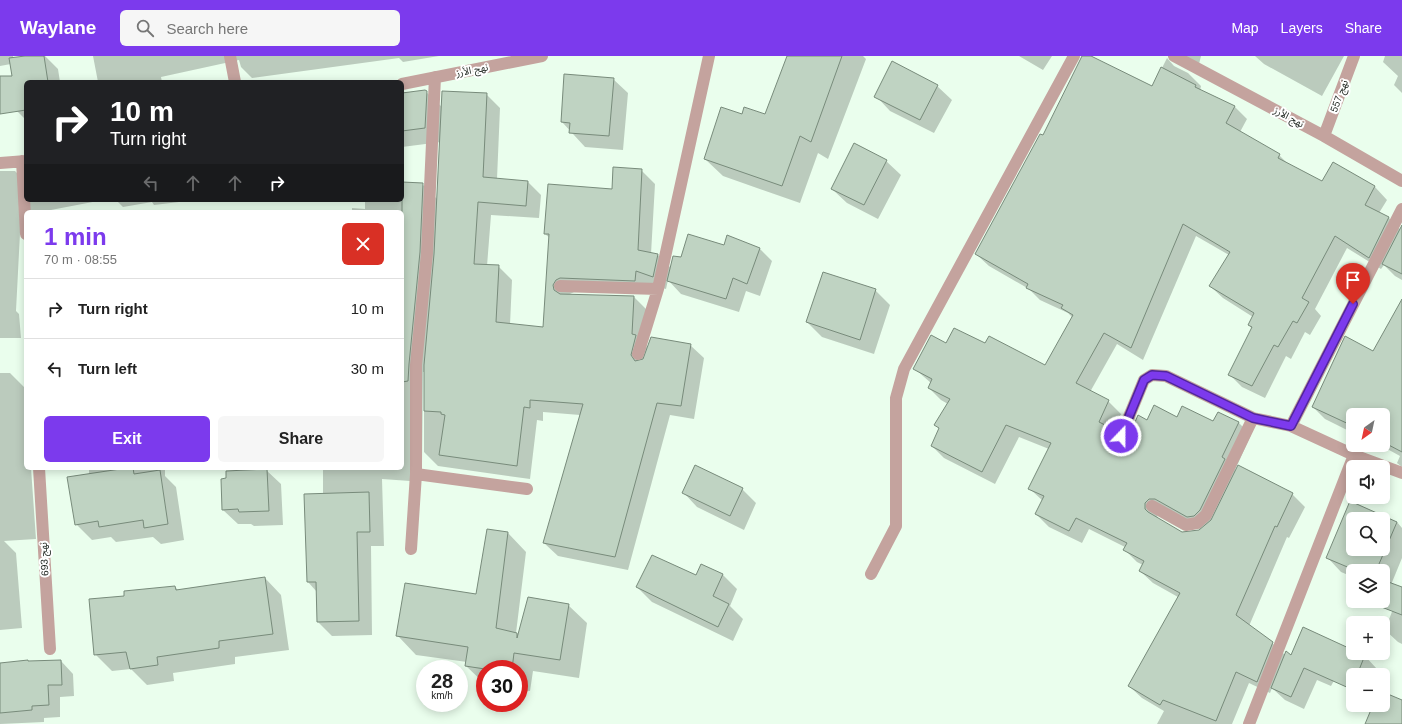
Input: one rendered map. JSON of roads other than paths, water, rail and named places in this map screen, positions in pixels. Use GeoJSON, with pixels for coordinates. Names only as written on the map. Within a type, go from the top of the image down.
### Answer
{"type":"FeatureCollection","features":[{"type":"Feature","properties":{"kind":"street"},"geometry":{"type":"LineString","coordinates":[[230,56],[235,80]]}},
{"type":"Feature","properties":{"kind":"street"},"geometry":{"type":"LineString","coordinates":[[638,354],[658,289],[709,56]]}},
{"type":"Feature","properties":{"kind":"street"},"geometry":{"type":"LineString","coordinates":[[871,574],[896,526],[896,398],[904,369],[1074,56]]}},
{"type":"Feature","properties":{"kind":"street","name":"نهج الأرز"},"geometry":{"type":"LineString","coordinates":[[1174,56],[1324,136],[1402,181]]}},
{"type":"Feature","properties":{"kind":"street","name":"نهج 557"},"geometry":{"type":"LineString","coordinates":[[1324,136],[1354,56]]}},
{"type":"Feature","properties":{"kind":"street","name":"نهج الأرز"},"geometry":{"type":"LineString","coordinates":[[404,84],[535,57]]}},
{"type":"Feature","properties":{"kind":"street"},"geometry":{"type":"LineString","coordinates":[[411,549],[416,474],[416,366],[427,245],[435,77]]}},
{"type":"Feature","properties":{"kind":"street"},"geometry":{"type":"LineString","coordinates":[[0,163],[24,161]]}},
{"type":"Feature","properties":{"kind":"street"},"geometry":{"type":"LineString","coordinates":[[1291,426],[1402,210]]}},
{"type":"Feature","properties":{"kind":"street"},"geometry":{"type":"LineString","coordinates":[[560,286],[658,289]]}},
{"type":"Feature","properties":{"kind":"street"},"geometry":{"type":"LineString","coordinates":[[1121,436],[1144,380],[1152,375],[1166,376],[1253,418],[1291,426],[1354,455],[1402,473]]}},
{"type":"Feature","properties":{"kind":"street"},"geometry":{"type":"LineString","coordinates":[[1152,506],[1186,524],[1197,523],[1206,515],[1253,418]]}},
{"type":"Feature","properties":{"kind":"street"},"geometry":{"type":"LineString","coordinates":[[1249,724],[1354,455]]}},
{"type":"Feature","properties":{"kind":"street","name":"نهج 693"},"geometry":{"type":"LineString","coordinates":[[39,470],[50,649]]}},
{"type":"Feature","properties":{"kind":"street"},"geometry":{"type":"LineString","coordinates":[[416,474],[527,489]]}}]}
